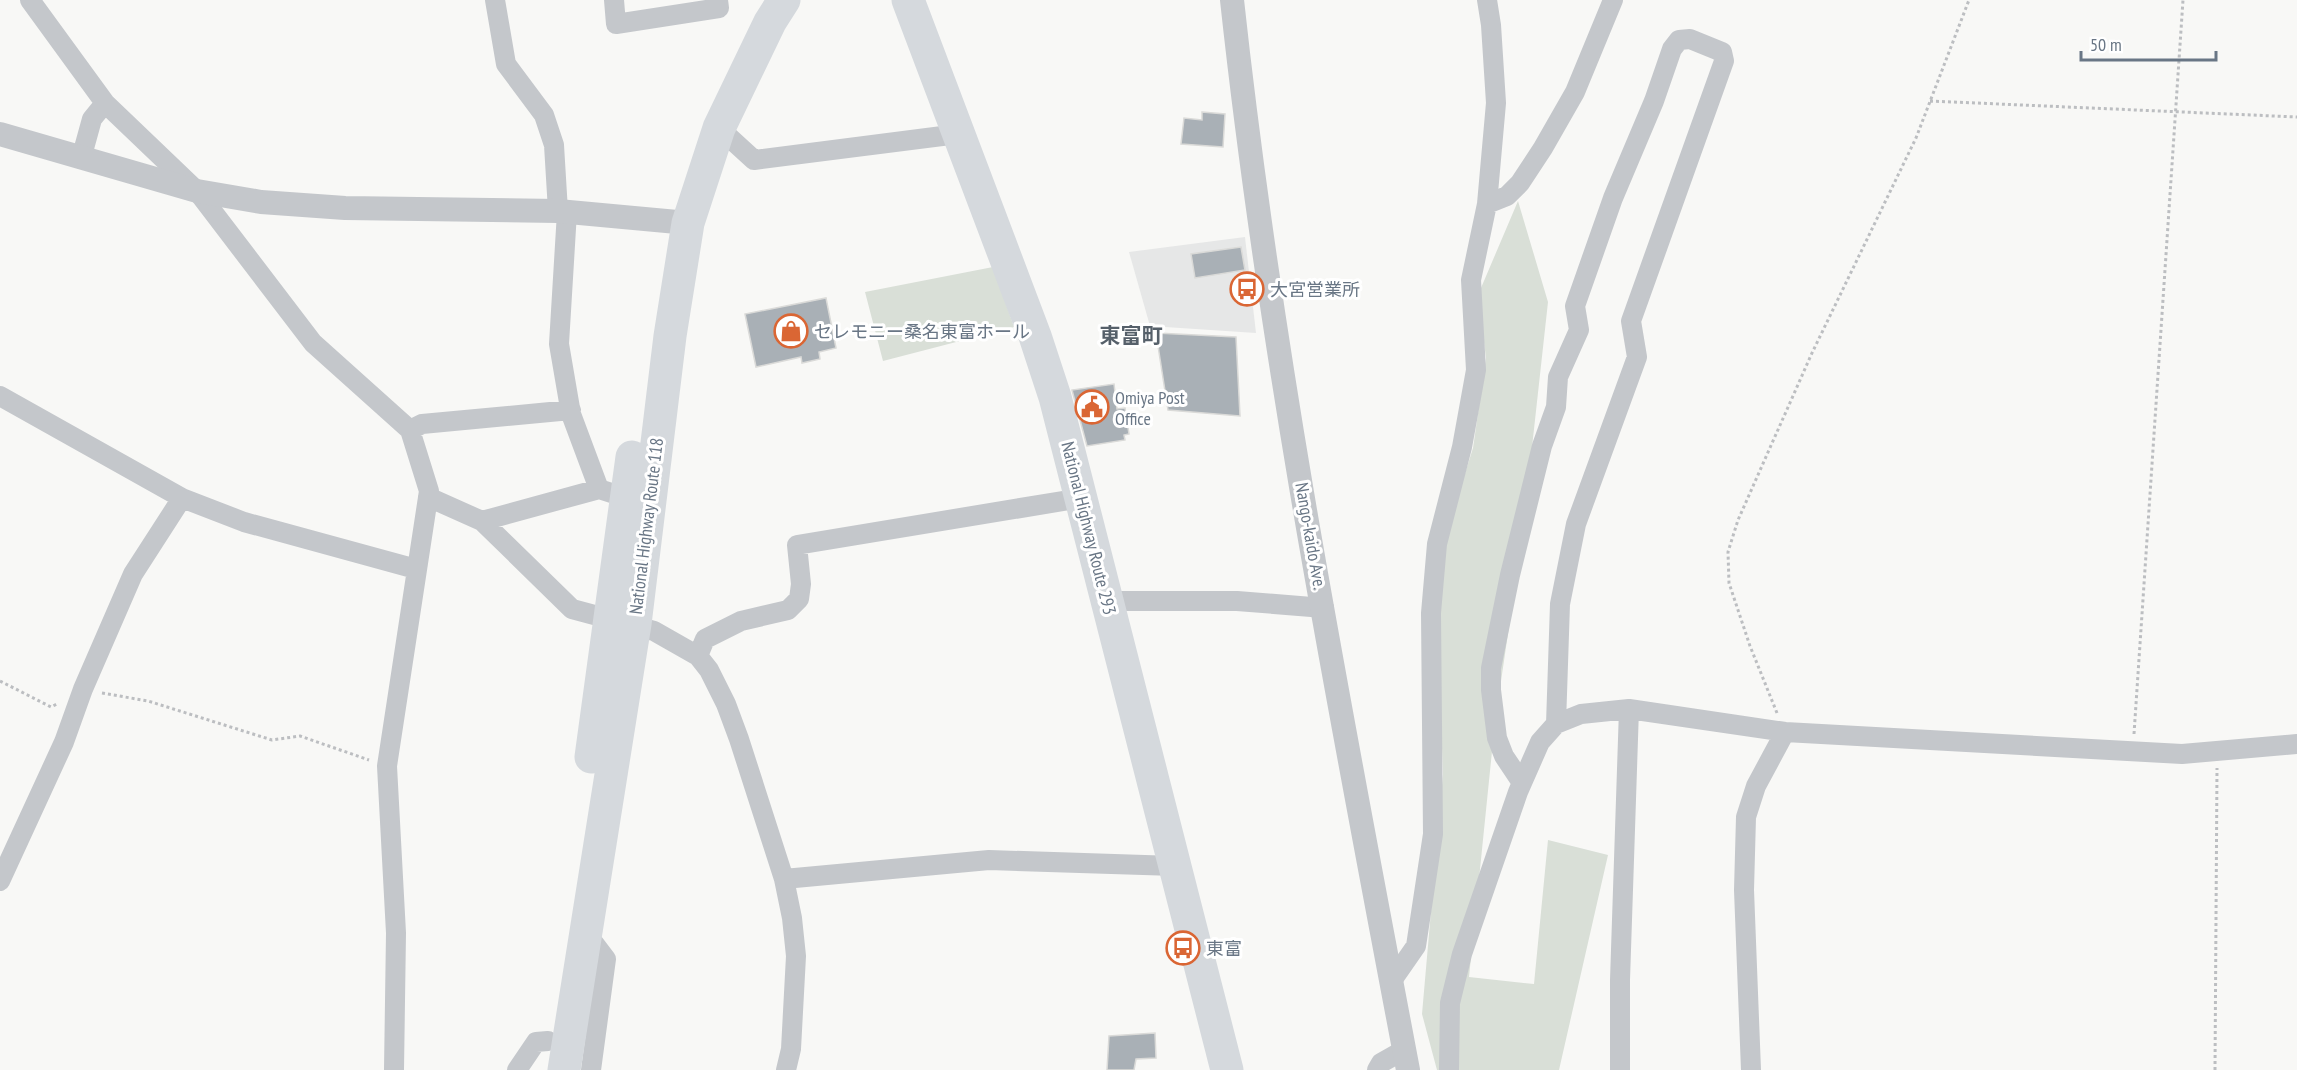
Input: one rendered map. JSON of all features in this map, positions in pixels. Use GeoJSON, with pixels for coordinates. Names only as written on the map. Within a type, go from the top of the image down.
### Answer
{"type":"FeatureCollection","features":[{"type":"Feature","properties":{"kind":"highway","name":"National Highway Route 118"},"geometry":{"type":"LineString","coordinates":[[564,1070],[587,934],[622,622],[613,494],[648,333],[677,222],[700,118],[759,0]]}},
{"type":"Feature","properties":{"kind":"highway","name":"National Highway Route 118"},"geometry":{"type":"LineString","coordinates":[[545,1055],[568,934],[670,336],[677,222],[770,22],[784,0]]}},
{"type":"Feature","properties":{"kind":"highway","name":"National Highway Route 293"},"geometry":{"type":"LineString","coordinates":[[908,0],[1035,336],[1055,397],[1227,1070]]}},
{"type":"Feature","properties":{"kind":"street"},"geometry":{"type":"LineString","coordinates":[[30,0],[105,103],[197,191],[313,344],[410,430],[429,491],[387,766],[396,933],[394,1070]]}},
{"type":"Feature","properties":{"kind":"street"},"geometry":{"type":"LineString","coordinates":[[482,521],[613,494],[571,410],[559,344],[563,212],[554,145],[544,116],[506,64],[495,0]]}},
{"type":"Feature","properties":{"kind":"street"},"geometry":{"type":"LineString","coordinates":[[614,0],[616,24],[719,8],[718,0]]}},
{"type":"Feature","properties":{"kind":"street","name":"Nango-kaido Ave."},"geometry":{"type":"LineString","coordinates":[[1232,0],[1269,285],[1324,608],[1406,1060]]}},
{"type":"Feature","properties":{"kind":"street"},"geometry":{"type":"LineString","coordinates":[[1391,982],[1416,946],[1433,834],[1431,647],[1434,574],[1437,544],[1473,392],[1476,350],[1471,280],[1487,204],[1496,103],[1491,25],[1487,0]]}},
{"type":"Feature","properties":{"kind":"street"},"geometry":{"type":"LineString","coordinates":[[1487,204],[1507,196],[1520,183],[1538,156],[1575,92],[1613,0]]}},
{"type":"Feature","properties":{"kind":"street"},"geometry":{"type":"LineString","coordinates":[[1522,783],[1504,756],[1497,738],[1491,690],[1491,669],[1510,575],[1542,446],[1556,406],[1558,377],[1579,330],[1575,306],[1613,198],[1654,101],[1672,49],[1679,40],[1690,39],[1722,52],[1724,61],[1631,321],[1637,357],[1576,524],[1560,604],[1556,724]]}},
{"type":"Feature","properties":{"kind":"street"},"geometry":{"type":"LineString","coordinates":[[81,159],[82,148],[92,119],[105,103]]}},
{"type":"Feature","properties":{"kind":"street"},"geometry":{"type":"LineString","coordinates":[[719,128],[754,160],[958,134]]}},
{"type":"Feature","properties":{"kind":"street"},"geometry":{"type":"LineString","coordinates":[[0,134],[197,191],[261,202],[345,208],[563,212],[677,222]]}},
{"type":"Feature","properties":{"kind":"street"},"geometry":{"type":"LineString","coordinates":[[0,396],[182,498],[244,522],[416,569]]}},
{"type":"Feature","properties":{"kind":"street"},"geometry":{"type":"LineString","coordinates":[[410,430],[422,424],[571,410]]}},
{"type":"Feature","properties":{"kind":"street"},"geometry":{"type":"LineString","coordinates":[[428,496],[482,521],[572,609],[654,631],[698,656],[709,670],[726,704],[784,879],[796,956],[791,1049],[786,1070]]}},
{"type":"Feature","properties":{"kind":"street"},"geometry":{"type":"LineString","coordinates":[[0,881],[64,742],[83,689],[133,574],[182,498]]}},
{"type":"Feature","properties":{"kind":"street"},"geometry":{"type":"LineString","coordinates":[[698,656],[705,639],[741,621],[788,610],[799,599],[801,584],[798,545],[1082,498]]}},
{"type":"Feature","properties":{"kind":"street"},"geometry":{"type":"LineString","coordinates":[[1108,601],[1237,601],[1324,608]]}},
{"type":"Feature","properties":{"kind":"street"},"geometry":{"type":"LineString","coordinates":[[1620,1070],[1620,980],[1629,709]]}},
{"type":"Feature","properties":{"kind":"street"},"geometry":{"type":"LineString","coordinates":[[1449,1070],[1450,1003],[1462,954],[1522,783],[1540,742],[1556,724],[1581,714],[1629,709],[1785,732],[2182,754],[2297,744]]}},
{"type":"Feature","properties":{"kind":"street"},"geometry":{"type":"LineString","coordinates":[[1751,1070],[1744,890],[1746,817],[1756,786],[1785,732]]}},
{"type":"Feature","properties":{"kind":"street"},"geometry":{"type":"LineString","coordinates":[[784,879],[989,861],[1175,866]]}},
{"type":"Feature","properties":{"kind":"street"},"geometry":{"type":"LineString","coordinates":[[587,934],[606,959],[591,1070]]}},
{"type":"Feature","properties":{"kind":"street"},"geometry":{"type":"LineString","coordinates":[[517,1070],[536,1042],[545,1055]]}},
{"type":"Feature","properties":{"kind":"street"},"geometry":{"type":"LineString","coordinates":[[1377,1070],[1381,1064],[1406,1060]]}},
{"type":"Feature","properties":{"kind":"path"},"geometry":{"type":"LineString","coordinates":[[1785,732],[1750,646],[1729,583],[1728,552],[1738,520],[1812,353],[1916,138],[1969,0]]}},
{"type":"Feature","properties":{"kind":"path"},"geometry":{"type":"LineString","coordinates":[[2133,751],[2183,0]]}},
{"type":"Feature","properties":{"kind":"path"},"geometry":{"type":"LineString","coordinates":[[1930,101],[2297,117]]}},
{"type":"Feature","properties":{"kind":"path"},"geometry":{"type":"LineString","coordinates":[[0,681],[51,707],[83,689],[148,701],[272,740],[300,736],[387,766]]}},
{"type":"Feature","properties":{"kind":"path"},"geometry":{"type":"LineString","coordinates":[[2215,1070],[2217,751]]}},
{"type":"Feature","properties":{"kind":"shaded area"},"geometry":{"type":"Polygon","coordinates":[[[1518,201],[1548,302],[1522,538],[1495,722],[1469,977],[1534,984],[1548,840],[1608,855],[1559,1070],[1437,1070],[1422,1014],[1443,774],[1438,643],[1443,543],[1473,448],[1486,358],[1478,295],[1518,201]]]}},
{"type":"Feature","properties":{"kind":"shaded area"},"geometry":{"type":"Polygon","coordinates":[[[1245,237],[1256,333],[1150,326],[1129,252],[1245,237]]]}},
{"type":"Feature","properties":{"kind":"shaded area"},"geometry":{"type":"Polygon","coordinates":[[[993,267],[1014,327],[883,361],[865,292],[993,267]]]}},
{"type":"Feature","properties":{"kind":"building"},"geometry":{"type":"Polygon","coordinates":[[[1202,112],[1225,114],[1223,147],[1181,144],[1184,118],[1202,120],[1202,112]]]}},
{"type":"Feature","properties":{"kind":"building"},"geometry":{"type":"Polygon","coordinates":[[[1241,247],[1245,270],[1195,278],[1191,254],[1241,247]]]}},
{"type":"Feature","properties":{"kind":"building","name":"セレモニー桑名東富ホール"},"geometry":{"type":"Polygon","coordinates":[[[826,298],[836,348],[819,352],[820,359],[802,363],[801,357],[756,367],[745,314],[826,298]]]}},
{"type":"Feature","properties":{"kind":"building"},"geometry":{"type":"Polygon","coordinates":[[[1156,333],[1236,337],[1240,416],[1168,410],[1156,333]]]}},
{"type":"Feature","properties":{"kind":"building"},"geometry":{"type":"Polygon","coordinates":[[[1114,384],[1117,409],[1125,408],[1129,434],[1124,435],[1125,440],[1087,446],[1072,390],[1114,384]]]}},
{"type":"Feature","properties":{"kind":"building"},"geometry":{"type":"Polygon","coordinates":[[[1155,1033],[1156,1058],[1136,1059],[1134,1070],[1107,1070],[1109,1036],[1155,1033]]]}},
{"type":"Feature","properties":{"kind":"place","name":"大宮営業所"},"geometry":{"type":"Point","coordinates":[1247,289]}},
{"type":"Feature","properties":{"kind":"place","name":"セレモニー桑名東富ホール"},"geometry":{"type":"Point","coordinates":[791,331]}},
{"type":"Feature","properties":{"kind":"place","name":"Omiya Post Office"},"geometry":{"type":"Point","coordinates":[1092,407]}},
{"type":"Feature","properties":{"kind":"place","name":"東富"},"geometry":{"type":"Point","coordinates":[1183,948]}},
{"type":"Feature","properties":{"kind":"district","name":"東富町"},"geometry":{"type":"Point","coordinates":[1131,335]}}]}
